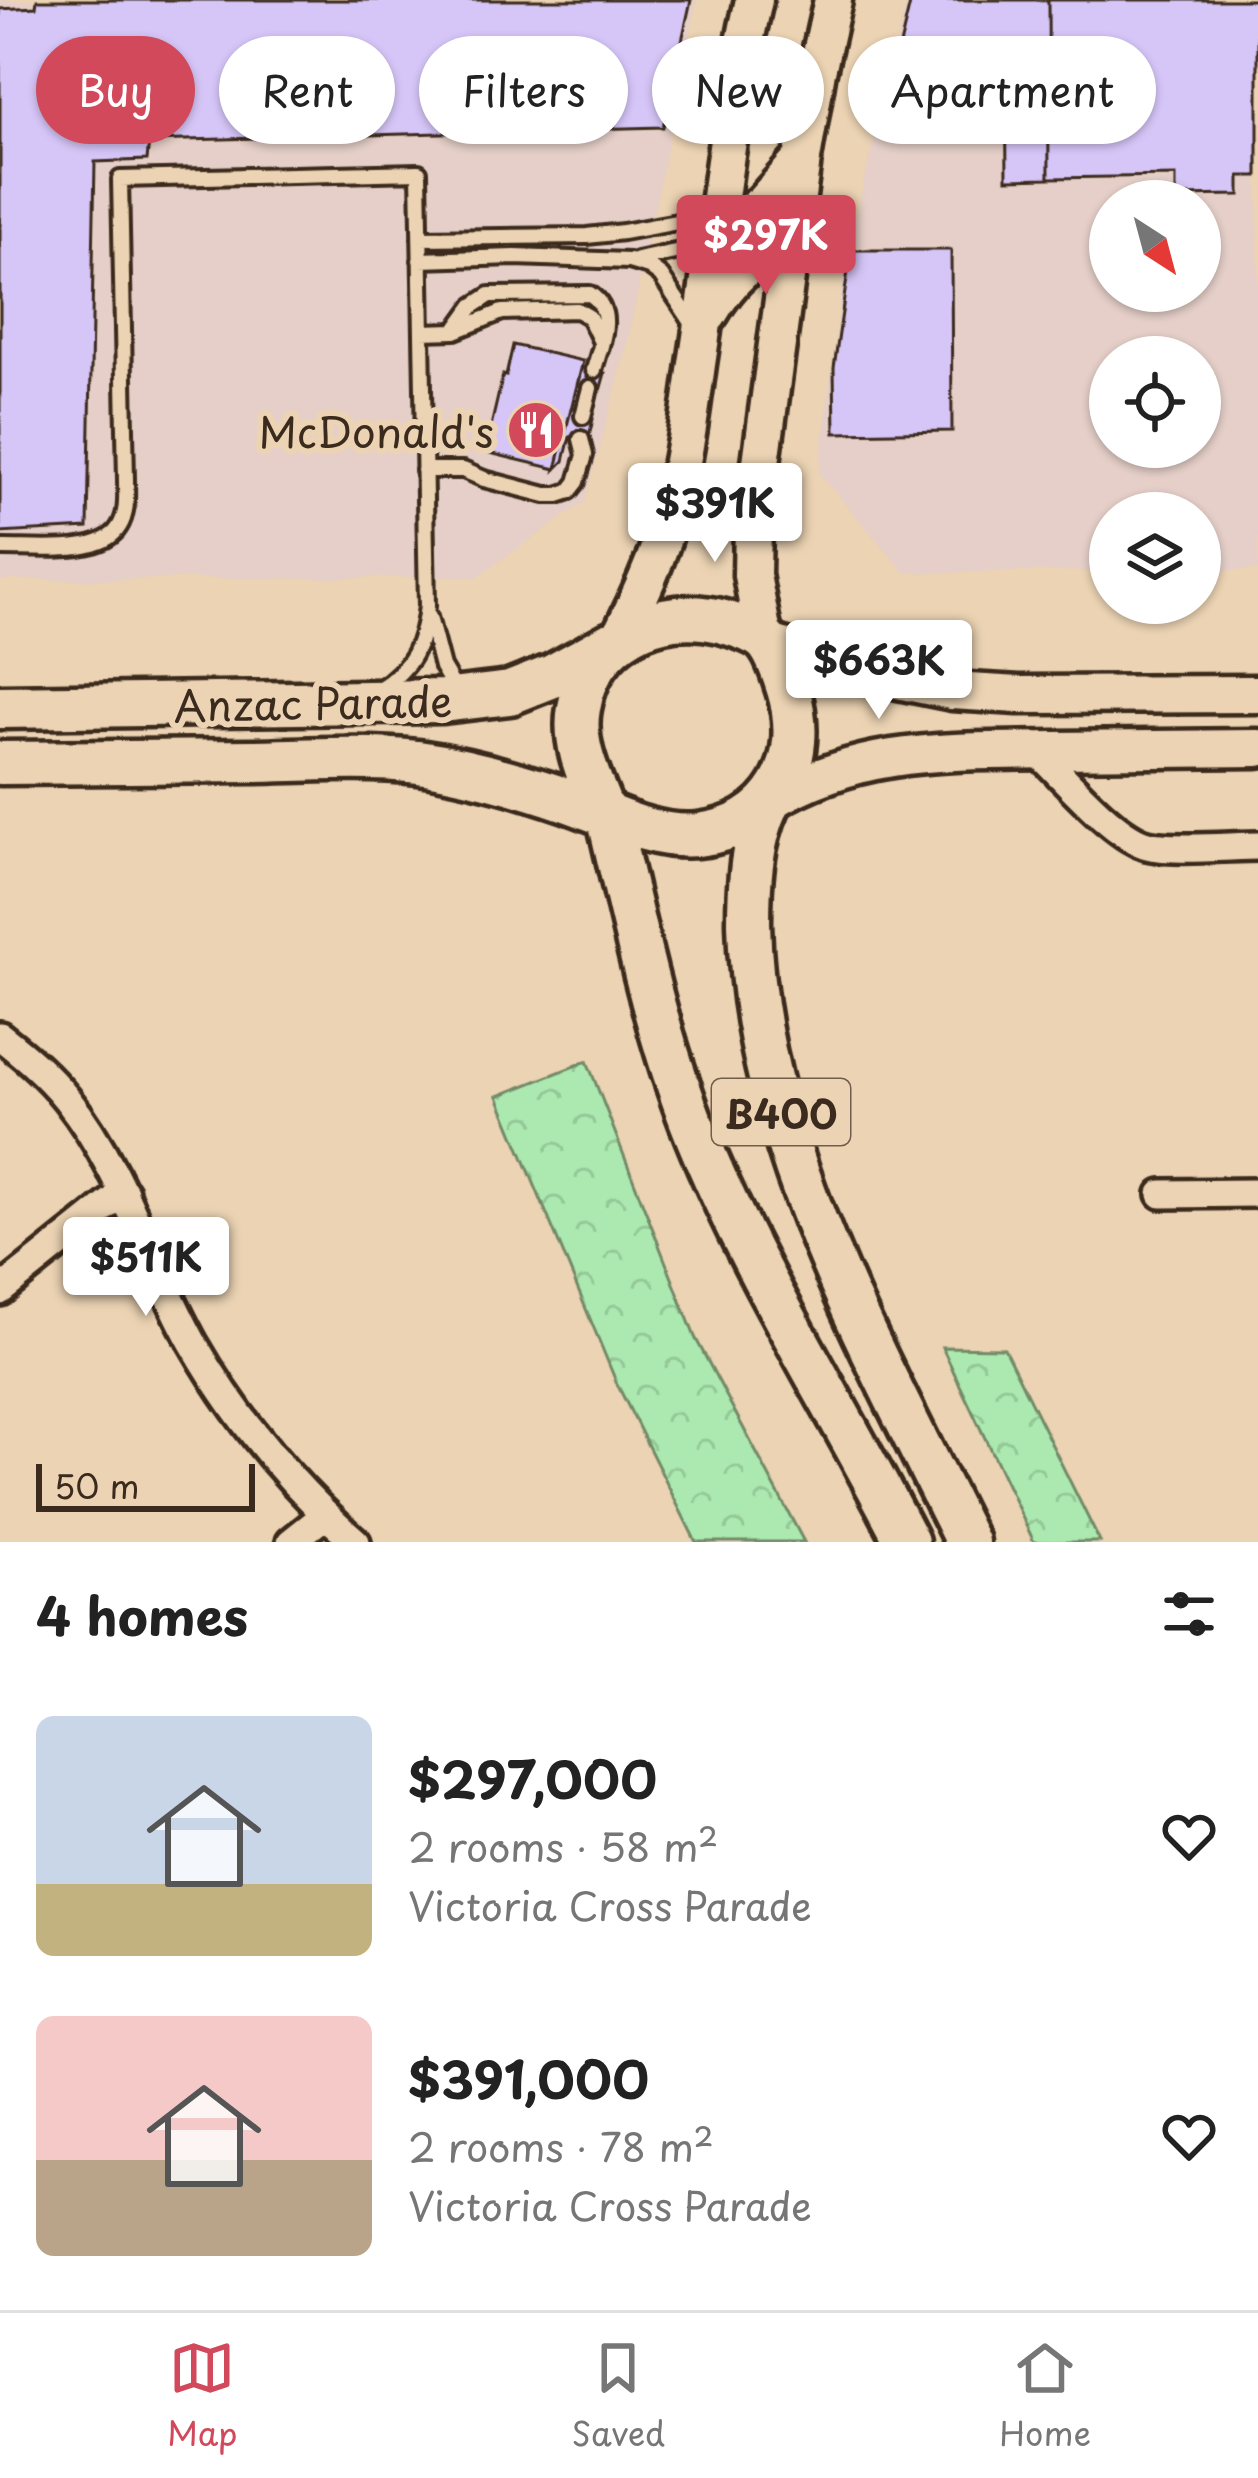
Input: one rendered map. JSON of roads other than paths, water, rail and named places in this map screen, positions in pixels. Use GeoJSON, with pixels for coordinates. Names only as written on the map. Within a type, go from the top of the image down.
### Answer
{"type":"FeatureCollection","features":[{"type":"Feature","properties":{"kind":"main road"},"geometry":{"type":"LineString","coordinates":[[616,640],[648,577],[682,464],[754,0]]}},
{"type":"Feature","properties":{"kind":"main road"},"geometry":{"type":"LineString","coordinates":[[765,641],[752,574],[752,533],[802,159],[833,0]]}},
{"type":"Feature","properties":{"kind":"main road"},"geometry":{"type":"LineString","coordinates":[[717,232],[762,204],[802,159]]}},
{"type":"Feature","properties":{"kind":"main road"},"geometry":{"type":"LineString","coordinates":[[701,343],[713,307],[738,273],[792,236]]}},
{"type":"Feature","properties":{"kind":"main road"},"geometry":{"type":"LineString","coordinates":[[616,640],[651,623],[698,617],[898,680],[952,691],[1258,694]]}},
{"type":"Feature","properties":{"kind":"main road","name":"B400"},"geometry":{"type":"LineString","coordinates":[[616,640],[586,685],[578,716],[580,748],[606,813],[667,1054],[702,1150],[750,1251],[907,1542]]}},
{"type":"Feature","properties":{"kind":"main road","name":"Anzac Parade"},"geometry":{"type":"LineString","coordinates":[[1,707],[472,699],[533,685],[616,640]]}},
{"type":"Feature","properties":{"kind":"main road","name":"B400"},"geometry":{"type":"LineString","coordinates":[[765,641],[786,685],[794,722],[790,759],[753,856],[749,913],[755,998],[771,1078],[797,1167],[844,1288],[967,1542]]}},
{"type":"Feature","properties":{"kind":"main road"},"geometry":{"type":"LineString","coordinates":[[606,813],[647,829],[686,836],[722,830],[755,815],[802,783],[867,761],[923,754],[1258,748]]}},
{"type":"Feature","properties":{"kind":"main road","name":"Anzac Parade"},"geometry":{"type":"LineString","coordinates":[[0,764],[340,759],[420,763],[510,783],[606,813]]}},
{"type":"Feature","properties":{"kind":"street"},"geometry":{"type":"LineString","coordinates":[[1036,751],[1139,843],[1258,846]]}},
{"type":"Feature","properties":{"kind":"street"},"geometry":{"type":"LineString","coordinates":[[0,1036],[67,1098],[106,1157],[193,1343],[256,1436],[325,1515],[356,1542]]}},
{"type":"Feature","properties":{"kind":"street"},"geometry":{"type":"LineString","coordinates":[[0,1292],[124,1192]]}},
{"type":"Feature","properties":{"kind":"street"},"geometry":{"type":"LineString","coordinates":[[1162,1194],[1258,1193]]}},
{"type":"Feature","properties":{"kind":"street"},"geometry":{"type":"LineString","coordinates":[[291,1542],[325,1515]]}},
{"type":"Feature","properties":{"kind":"lane"},"geometry":{"type":"LineString","coordinates":[[0,548],[85,547],[113,535],[123,519],[120,179],[419,172],[427,606],[414,658],[390,682],[353,703]]}},
{"type":"Feature","properties":{"kind":"lane"},"geometry":{"type":"LineString","coordinates":[[420,238],[587,236],[662,226],[699,210],[723,181]]}},
{"type":"Feature","properties":{"kind":"lane"},"geometry":{"type":"LineString","coordinates":[[420,260],[629,261],[680,250],[717,232]]}},
{"type":"Feature","properties":{"kind":"lane"},"geometry":{"type":"LineString","coordinates":[[629,261],[653,269],[672,290],[701,343]]}},
{"type":"Feature","properties":{"kind":"lane"},"geometry":{"type":"LineString","coordinates":[[422,332],[455,331],[502,312],[577,310],[589,316],[599,333],[594,370]]}},
{"type":"Feature","properties":{"kind":"lane"},"geometry":{"type":"LineString","coordinates":[[583,416],[590,388]]}},
{"type":"Feature","properties":{"kind":"lane"},"geometry":{"type":"LineString","coordinates":[[424,470],[463,470],[558,495],[577,482],[585,455],[580,439]]}},
{"type":"Feature","properties":{"kind":"lane"},"geometry":{"type":"LineString","coordinates":[[427,606],[446,674],[458,693],[472,699]]}},
{"type":"Feature","properties":{"kind":"place","name":"McDonald's"},"geometry":{"type":"Point","coordinates":[536,430]}}]}
